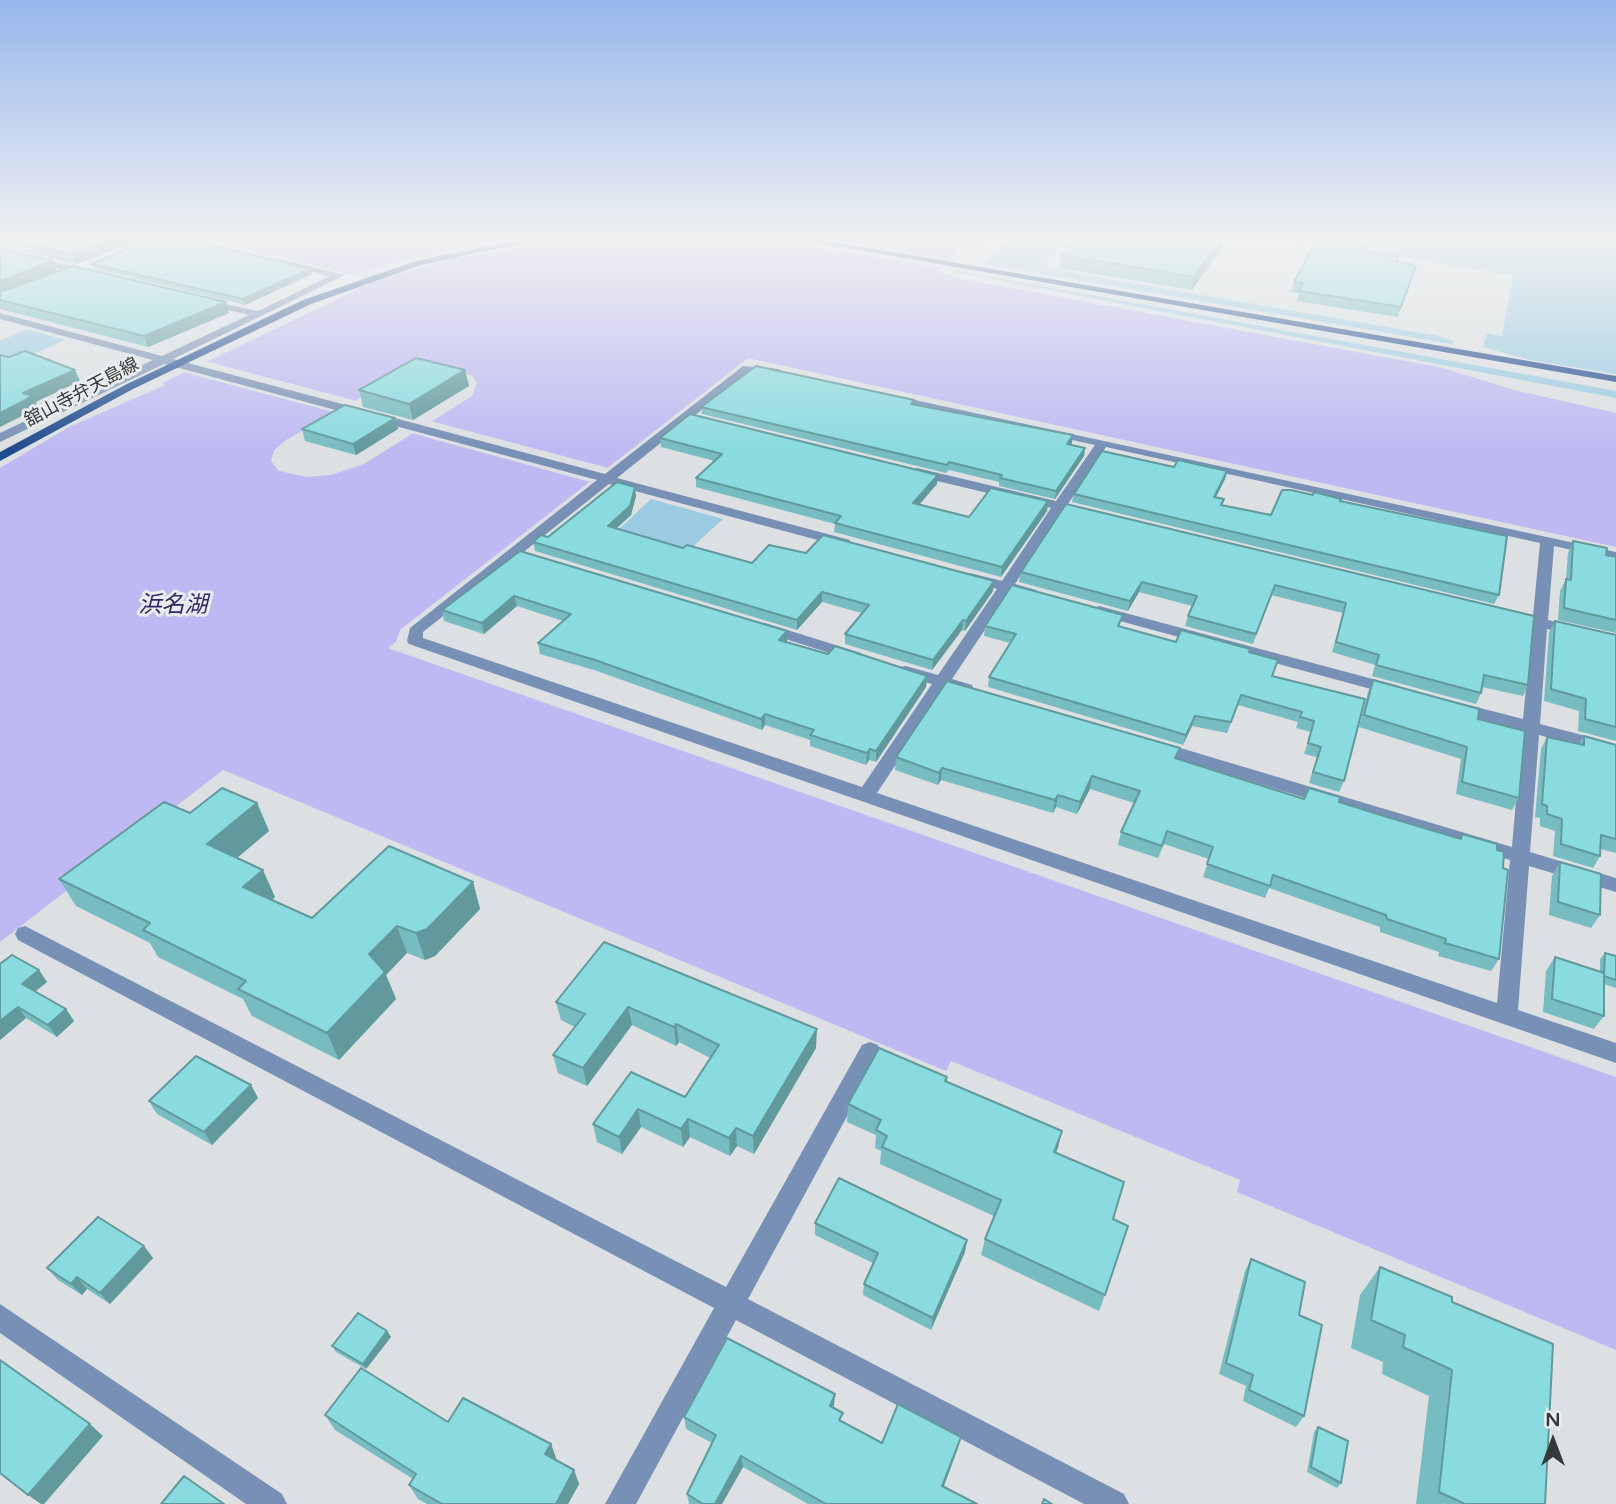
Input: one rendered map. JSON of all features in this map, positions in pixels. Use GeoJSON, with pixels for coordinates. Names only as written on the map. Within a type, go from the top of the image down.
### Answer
{"type":"FeatureCollection","features":[{"type":"Feature","properties":{"kind":"main road","name":"舘山寺弁天島線"},"geometry":{"type":"LineString","coordinates":[[0,457],[177,364],[292,309]]}},
{"type":"Feature","properties":{"kind":"main road"},"geometry":{"type":"LineString","coordinates":[[1190,309],[1616,388]]}},
{"type":"Feature","properties":{"kind":"main road"},"geometry":{"type":"LineString","coordinates":[[1206,309],[1616,379]]}},
{"type":"Feature","properties":{"kind":"street"},"geometry":{"type":"LineString","coordinates":[[239,309],[259,314]]}},
{"type":"Feature","properties":{"kind":"street"},"geometry":{"type":"LineString","coordinates":[[0,438],[269,309]]}},
{"type":"Feature","properties":{"kind":"street"},"geometry":{"type":"LineString","coordinates":[[0,316],[862,548]]}},
{"type":"Feature","properties":{"kind":"street"},"geometry":{"type":"LineString","coordinates":[[796,375],[756,367],[747,368],[604,478],[415,631],[415,641],[1616,1053]]}},
{"type":"Feature","properties":{"kind":"street"},"geometry":{"type":"LineString","coordinates":[[874,392],[1616,556]]}},
{"type":"Feature","properties":{"kind":"street"},"geometry":{"type":"LineString","coordinates":[[685,416],[711,423]]}},
{"type":"Feature","properties":{"kind":"street"},"geometry":{"type":"LineString","coordinates":[[866,796],[1102,443]]}},
{"type":"Feature","properties":{"kind":"street"},"geometry":{"type":"LineString","coordinates":[[904,469],[1100,517]]}},
{"type":"Feature","properties":{"kind":"street"},"geometry":{"type":"LineString","coordinates":[[1507,1016],[1547,541]]}},
{"type":"Feature","properties":{"kind":"street"},"geometry":{"type":"LineString","coordinates":[[514,552],[541,561]]}},
{"type":"Feature","properties":{"kind":"street"},"geometry":{"type":"LineString","coordinates":[[954,572],[1052,599]]}},
{"type":"Feature","properties":{"kind":"street"},"geometry":{"type":"LineString","coordinates":[[1079,606],[1412,695]]}},
{"type":"Feature","properties":{"kind":"street"},"geometry":{"type":"LineString","coordinates":[[1500,613],[1616,641]]}},
{"type":"Feature","properties":{"kind":"street"},"geometry":{"type":"LineString","coordinates":[[741,621],[981,694]]}},
{"type":"Feature","properties":{"kind":"street"},"geometry":{"type":"LineString","coordinates":[[1438,702],[1616,750]]}},
{"type":"Feature","properties":{"kind":"street"},"geometry":{"type":"LineString","coordinates":[[1139,741],[1616,885]]}},
{"type":"Feature","properties":{"kind":"street"},"geometry":{"type":"LineString","coordinates":[[25,934],[1114,1504]]}},
{"type":"Feature","properties":{"kind":"street"},"geometry":{"type":"LineString","coordinates":[[620,1504],[870,1052]]}},
{"type":"Feature","properties":{"kind":"street"},"geometry":{"type":"LineString","coordinates":[[0,1317],[272,1504]]}},
{"type":"Feature","properties":{"kind":"shaded area"},"geometry":{"type":"Polygon","coordinates":[[[1149,309],[1169,309],[1616,391],[1616,398],[1149,309]]]}},
{"type":"Feature","properties":{"kind":"shaded area"},"geometry":{"type":"Polygon","coordinates":[[[1248,309],[1284,309],[1439,336],[1453,341],[1452,344],[1248,309]]]}},
{"type":"Feature","properties":{"kind":"shaded area"},"geometry":{"type":"Polygon","coordinates":[[[1507,309],[1616,309],[1616,374],[1530,360],[1483,347],[1487,333],[1502,336],[1507,309]]]}},
{"type":"Feature","properties":{"kind":"shaded area"},"geometry":{"type":"Polygon","coordinates":[[[26,329],[66,340],[0,368],[0,341],[26,329]]]}},
{"type":"Feature","properties":{"kind":"shaded area"},"geometry":{"type":"Polygon","coordinates":[[[651,499],[723,519],[687,552],[616,532],[651,499]]]}},
{"type":"Feature","properties":{"kind":"water","name":"浜名湖"},"geometry":{"type":"Polygon","coordinates":[[[316,309],[1125,309],[1443,368],[1514,390],[1616,413],[1616,547],[748,358],[400,630],[396,642],[388,648],[1616,1077],[1616,1350],[1237,1192],[1240,1180],[951,1061],[946,1071],[223,770],[0,942],[0,468],[69,427],[165,385],[162,383],[316,309]],[[460,371],[398,376],[286,440],[274,450],[271,461],[279,471],[307,477],[331,475],[364,464],[472,396],[477,383],[472,376],[460,371]]]}},
{"type":"Feature","properties":{"kind":"pier"},"geometry":{"type":"Polygon","coordinates":[[[205,361],[357,401],[337,413],[183,372],[205,361]]]}},
{"type":"Feature","properties":{"kind":"pier"},"geometry":{"type":"Polygon","coordinates":[[[431,421],[612,469],[594,483],[411,433],[431,421]]]}},
{"type":"Feature","properties":{"kind":"building"},"geometry":{"type":"Polygon","coordinates":[[[37,309],[209,309],[144,336],[37,309]]]}},
{"type":"Feature","properties":{"kind":"building"},"geometry":{"type":"Polygon","coordinates":[[[25,351],[75,370],[23,393],[33,396],[0,413],[0,355],[9,357],[25,351]]]}},
{"type":"Feature","properties":{"kind":"building"},"geometry":{"type":"Polygon","coordinates":[[[416,358],[465,370],[409,404],[359,390],[416,358]]]}},
{"type":"Feature","properties":{"kind":"building"},"geometry":{"type":"Polygon","coordinates":[[[756,366],[914,400],[911,404],[1073,435],[1067,444],[1085,448],[1056,491],[1000,478],[1002,475],[949,462],[947,465],[701,407],[756,366]]]}},
{"type":"Feature","properties":{"kind":"building"},"geometry":{"type":"Polygon","coordinates":[[[345,405],[395,418],[353,444],[302,429],[345,405]]]}},
{"type":"Feature","properties":{"kind":"building"},"geometry":{"type":"Polygon","coordinates":[[[690,414],[938,475],[913,503],[969,517],[991,488],[1048,501],[1002,567],[835,523],[841,516],[696,478],[722,454],[660,438],[690,414]]]}},
{"type":"Feature","properties":{"kind":"building"},"geometry":{"type":"Polygon","coordinates":[[[1102,451],[1174,467],[1178,460],[1227,471],[1214,497],[1224,499],[1221,505],[1271,515],[1282,490],[1313,495],[1314,492],[1341,499],[1340,501],[1507,536],[1499,595],[1074,494],[1102,451]]]}},
{"type":"Feature","properties":{"kind":"building"},"geometry":{"type":"Polygon","coordinates":[[[617,482],[635,487],[630,506],[608,526],[683,548],[687,545],[752,563],[769,545],[806,553],[823,535],[994,581],[966,621],[963,620],[933,660],[845,634],[869,605],[822,592],[797,620],[533,542],[541,535],[548,537],[617,482]]]}},
{"type":"Feature","properties":{"kind":"building"},"geometry":{"type":"Polygon","coordinates":[[[1066,504],[1534,616],[1528,685],[1484,675],[1481,693],[1376,665],[1379,655],[1336,642],[1346,603],[1275,585],[1256,634],[1188,616],[1197,596],[1142,582],[1130,601],[1021,572],[1066,504]]]}},
{"type":"Feature","properties":{"kind":"building"},"geometry":{"type":"Polygon","coordinates":[[[1573,541],[1607,548],[1606,555],[1616,557],[1616,620],[1564,608],[1566,579],[1571,580],[1573,541]]]}},
{"type":"Feature","properties":{"kind":"building"},"geometry":{"type":"Polygon","coordinates":[[[520,551],[787,631],[779,640],[828,654],[835,646],[927,676],[876,751],[870,749],[867,753],[810,735],[814,730],[765,714],[761,719],[595,660],[538,643],[571,614],[514,596],[482,623],[442,610],[520,551]]]}},
{"type":"Feature","properties":{"kind":"building"},"geometry":{"type":"Polygon","coordinates":[[[1012,585],[1123,615],[1118,626],[1176,642],[1181,630],[1250,649],[1249,652],[1278,660],[1272,676],[1365,699],[1344,781],[1313,772],[1321,747],[1308,743],[1314,721],[1300,717],[1302,712],[1241,695],[1231,722],[1195,716],[1186,735],[989,677],[1016,634],[985,626],[1012,585]]]}},
{"type":"Feature","properties":{"kind":"building"},"geometry":{"type":"Polygon","coordinates":[[[1555,621],[1616,635],[1616,727],[1585,719],[1586,699],[1551,689],[1555,621]]]}},
{"type":"Feature","properties":{"kind":"building"},"geometry":{"type":"Polygon","coordinates":[[[1373,680],[1479,709],[1478,719],[1525,731],[1519,798],[1462,782],[1467,747],[1364,715],[1373,680]]]}},
{"type":"Feature","properties":{"kind":"building"},"geometry":{"type":"Polygon","coordinates":[[[947,681],[1180,748],[1175,758],[1304,799],[1309,788],[1340,797],[1339,802],[1461,839],[1462,834],[1497,844],[1497,850],[1504,852],[1503,868],[1508,870],[1499,959],[1445,943],[1446,939],[1387,919],[1386,915],[1273,875],[1270,886],[1207,864],[1213,847],[1167,831],[1162,846],[1121,832],[1140,791],[1092,776],[1080,802],[1058,795],[1055,800],[942,768],[939,773],[896,757],[947,681]]]}},
{"type":"Feature","properties":{"kind":"building"},"geometry":{"type":"Polygon","coordinates":[[[1584,736],[1616,745],[1616,839],[1601,835],[1600,856],[1561,844],[1562,819],[1547,814],[1547,806],[1542,804],[1547,737],[1584,745],[1584,736]]]}},
{"type":"Feature","properties":{"kind":"building"},"geometry":{"type":"Polygon","coordinates":[[[222,788],[257,803],[207,844],[263,870],[243,887],[312,918],[389,846],[473,882],[427,929],[416,933],[397,926],[369,954],[385,972],[327,1033],[238,989],[246,981],[143,930],[150,923],[59,879],[164,802],[190,813],[222,788]]]}},
{"type":"Feature","properties":{"kind":"building"},"geometry":{"type":"Polygon","coordinates":[[[1560,862],[1601,874],[1600,915],[1558,902],[1560,862]]]}},
{"type":"Feature","properties":{"kind":"building"},"geometry":{"type":"Polygon","coordinates":[[[604,942],[817,1029],[753,1136],[736,1128],[729,1138],[688,1119],[681,1129],[638,1109],[619,1137],[593,1124],[631,1072],[685,1097],[719,1045],[676,1024],[674,1027],[628,1007],[583,1068],[553,1055],[585,1014],[556,1002],[604,942]]]}},
{"type":"Feature","properties":{"kind":"building"},"geometry":{"type":"Polygon","coordinates":[[[1605,953],[1616,956],[1616,980],[1604,976],[1605,953]]]}},
{"type":"Feature","properties":{"kind":"building"},"geometry":{"type":"Polygon","coordinates":[[[12,955],[39,970],[22,984],[66,1009],[48,1025],[18,1007],[0,1021],[0,964],[12,955]]]}},
{"type":"Feature","properties":{"kind":"building"},"geometry":{"type":"Polygon","coordinates":[[[1555,957],[1604,973],[1604,1016],[1552,999],[1555,957]]]}},
{"type":"Feature","properties":{"kind":"building"},"geometry":{"type":"Polygon","coordinates":[[[879,1048],[947,1077],[945,1081],[1062,1131],[1054,1152],[1124,1182],[1113,1219],[1128,1226],[1105,1295],[985,1239],[1001,1200],[882,1147],[887,1136],[876,1130],[881,1120],[848,1104],[879,1048]]]}},
{"type":"Feature","properties":{"kind":"building"},"geometry":{"type":"Polygon","coordinates":[[[196,1056],[251,1085],[204,1132],[149,1101],[196,1056]]]}},
{"type":"Feature","properties":{"kind":"building"},"geometry":{"type":"Polygon","coordinates":[[[839,1178],[967,1240],[933,1318],[864,1284],[878,1253],[815,1223],[839,1178]]]}},
{"type":"Feature","properties":{"kind":"building"},"geometry":{"type":"Polygon","coordinates":[[[98,1217],[144,1246],[100,1293],[77,1277],[71,1284],[47,1268],[98,1217]]]}},
{"type":"Feature","properties":{"kind":"building"},"geometry":{"type":"Polygon","coordinates":[[[1251,1259],[1305,1282],[1299,1315],[1322,1325],[1304,1416],[1249,1390],[1253,1375],[1226,1363],[1251,1259]]]}},
{"type":"Feature","properties":{"kind":"building"},"geometry":{"type":"Polygon","coordinates":[[[1380,1267],[1452,1297],[1452,1302],[1553,1344],[1545,1504],[1465,1504],[1439,1492],[1452,1370],[1403,1347],[1405,1335],[1371,1320],[1380,1267]]]}},
{"type":"Feature","properties":{"kind":"building"},"geometry":{"type":"Polygon","coordinates":[[[358,1313],[387,1331],[363,1364],[332,1346],[358,1313]]]}},
{"type":"Feature","properties":{"kind":"building"},"geometry":{"type":"Polygon","coordinates":[[[727,1338],[835,1394],[830,1406],[843,1413],[839,1420],[882,1443],[898,1404],[961,1437],[942,1486],[977,1504],[826,1504],[741,1456],[715,1504],[703,1504],[687,1494],[716,1435],[684,1417],[727,1338]]]}},
{"type":"Feature","properties":{"kind":"building"},"geometry":{"type":"Polygon","coordinates":[[[0,1360],[90,1424],[28,1495],[0,1473],[0,1360]]]}},
{"type":"Feature","properties":{"kind":"building"},"geometry":{"type":"Polygon","coordinates":[[[361,1368],[448,1422],[463,1398],[551,1444],[545,1454],[574,1470],[556,1504],[442,1504],[409,1485],[416,1474],[325,1415],[361,1368]]]}},
{"type":"Feature","properties":{"kind":"building"},"geometry":{"type":"Polygon","coordinates":[[[1318,1427],[1348,1441],[1341,1483],[1311,1467],[1318,1427]]]}},
{"type":"Feature","properties":{"kind":"building"},"geometry":{"type":"Polygon","coordinates":[[[184,1476],[224,1504],[161,1504],[184,1476]]]}}]}
